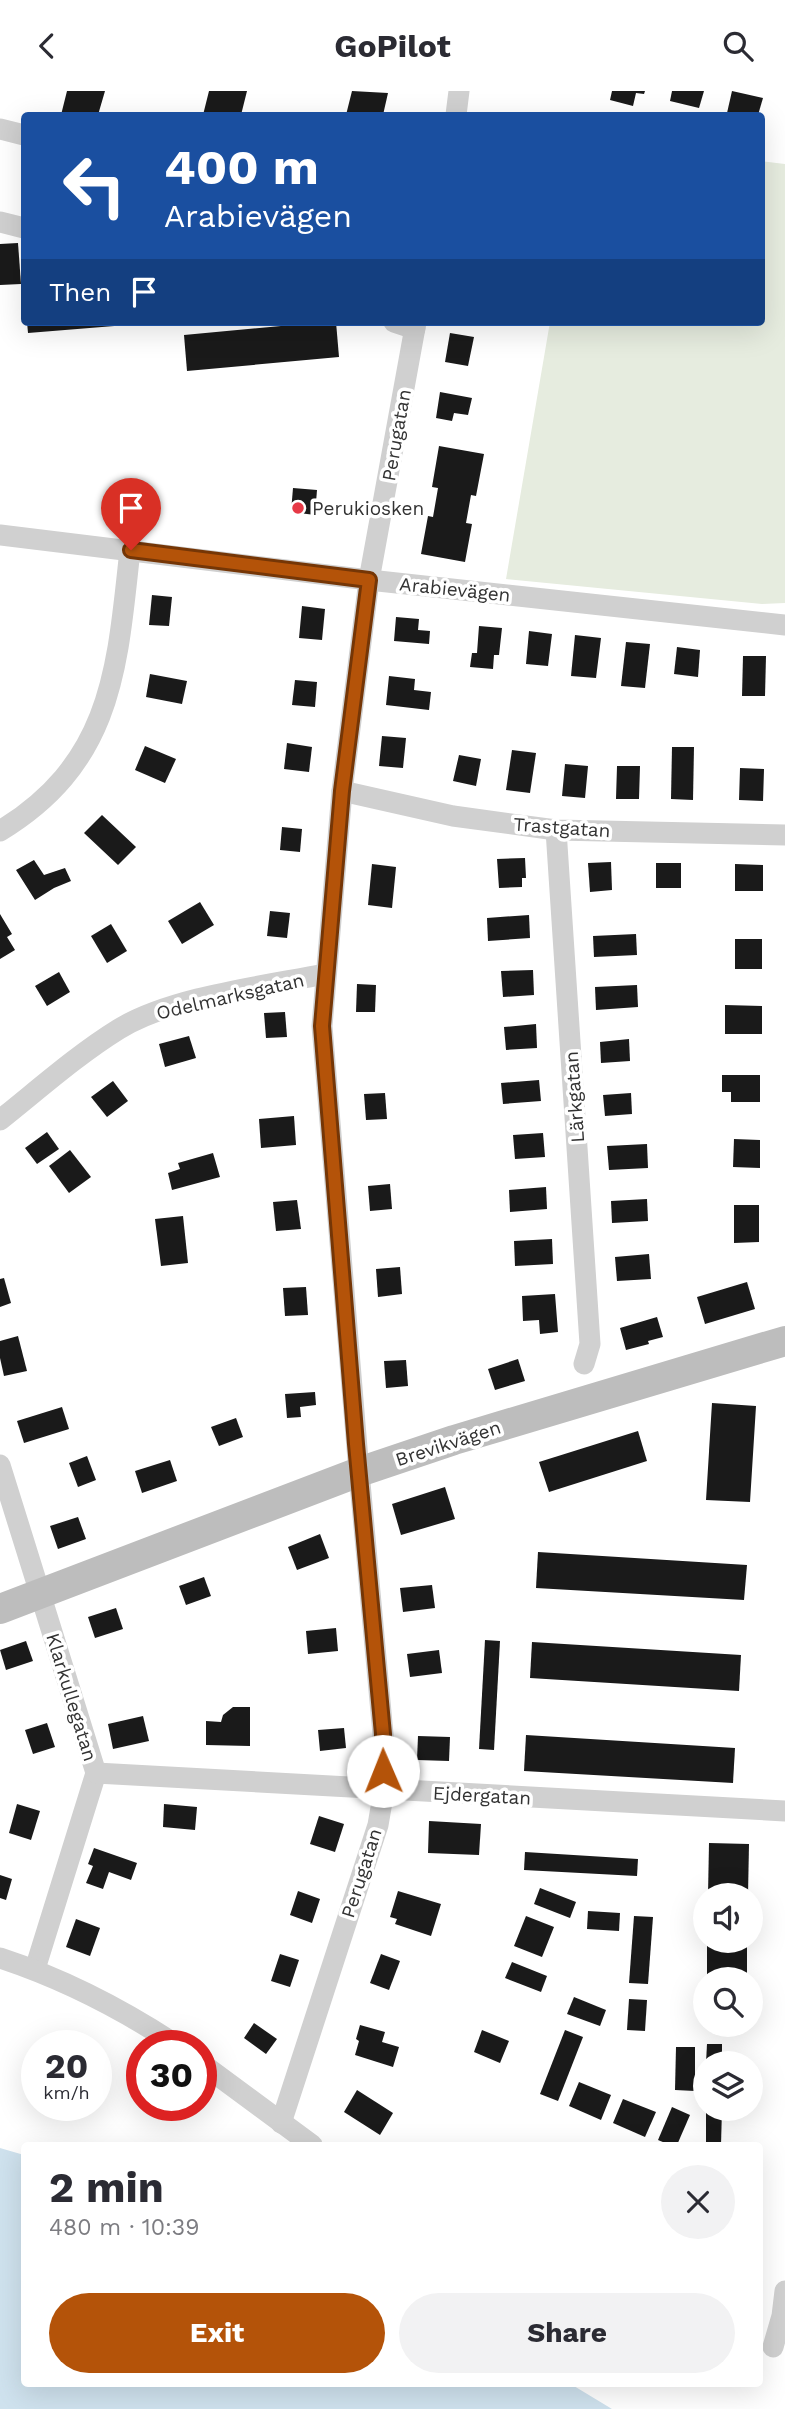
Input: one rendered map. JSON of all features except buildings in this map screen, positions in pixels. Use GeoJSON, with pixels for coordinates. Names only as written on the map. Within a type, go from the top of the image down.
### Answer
{"type":"FeatureCollection","features":[{"type":"Feature","properties":{"kind":"street"},"geometry":{"type":"LineString","coordinates":[[456,112],[459,91]]}},
{"type":"Feature","properties":{"kind":"street"},"geometry":{"type":"LineString","coordinates":[[0,129],[21,134]]}},
{"type":"Feature","properties":{"kind":"street"},"geometry":{"type":"LineString","coordinates":[[0,222],[21,227]]}},
{"type":"Feature","properties":{"kind":"street","name":"Perugatan"},"geometry":{"type":"LineString","coordinates":[[281,2123],[378,1825],[384,1790],[383,1734],[322,1026],[342,791],[369,580],[416,326]]}},
{"type":"Feature","properties":{"kind":"street","name":"Arabievägen"},"geometry":{"type":"LineString","coordinates":[[0,535],[369,580],[785,625]]}},
{"type":"Feature","properties":{"kind":"street"},"geometry":{"type":"LineString","coordinates":[[0,831],[38,803],[63,779],[85,749],[102,715],[120,644],[131,550]]}},
{"type":"Feature","properties":{"kind":"street","name":"Trastgatan"},"geometry":{"type":"LineString","coordinates":[[342,791],[453,816],[556,830],[785,835]]}},
{"type":"Feature","properties":{"kind":"street","name":"Lärkgatan"},"geometry":{"type":"LineString","coordinates":[[556,830],[590,1344],[584,1363]]}},
{"type":"Feature","properties":{"kind":"street","name":"Odelmarksgatan"},"geometry":{"type":"LineString","coordinates":[[0,1120],[101,1041],[153,1013],[193,1001],[325,974]]}},
{"type":"Feature","properties":{"kind":"street","name":"Brevikvägen"},"geometry":{"type":"LineString","coordinates":[[0,1609],[359,1472],[454,1440],[785,1341]]}},
{"type":"Feature","properties":{"kind":"street","name":"Klarkullegatan"},"geometry":{"type":"LineString","coordinates":[[0,1465],[96,1773],[35,1969]]}},
{"type":"Feature","properties":{"kind":"street","name":"Ejdergatan"},"geometry":{"type":"LineString","coordinates":[[96,1773],[785,1811]]}},
{"type":"Feature","properties":{"kind":"street"},"geometry":{"type":"LineString","coordinates":[[0,1958],[66,1982],[154,2030]]}},
{"type":"Feature","properties":{"kind":"street"},"geometry":{"type":"LineString","coordinates":[[217,2075],[308,2142]]}},
{"type":"Feature","properties":{"kind":"street"},"geometry":{"type":"LineString","coordinates":[[773,2347],[782,2316],[785,2291]]}},
{"type":"Feature","properties":{"kind":"shaded area"},"geometry":{"type":"Polygon","coordinates":[[[765,162],[785,164],[785,603],[762,604],[506,579],[549,326],[765,326],[765,162]]]}},
{"type":"Feature","properties":{"kind":"water"},"geometry":{"type":"Polygon","coordinates":[[[0,2148],[21,2154],[21,2387],[576,2387],[612,2409],[0,2409],[0,2148]]]}},
{"type":"Feature","properties":{"kind":"place","name":"Perukiosken"},"geometry":{"type":"Point","coordinates":[298,508]}},
{"type":"Feature","properties":{"kind":"route"},"geometry":{"type":"LineString","coordinates":[[131,550],[369,580],[342,791],[322,1026],[383,1734],[383,1771]]}}]}
